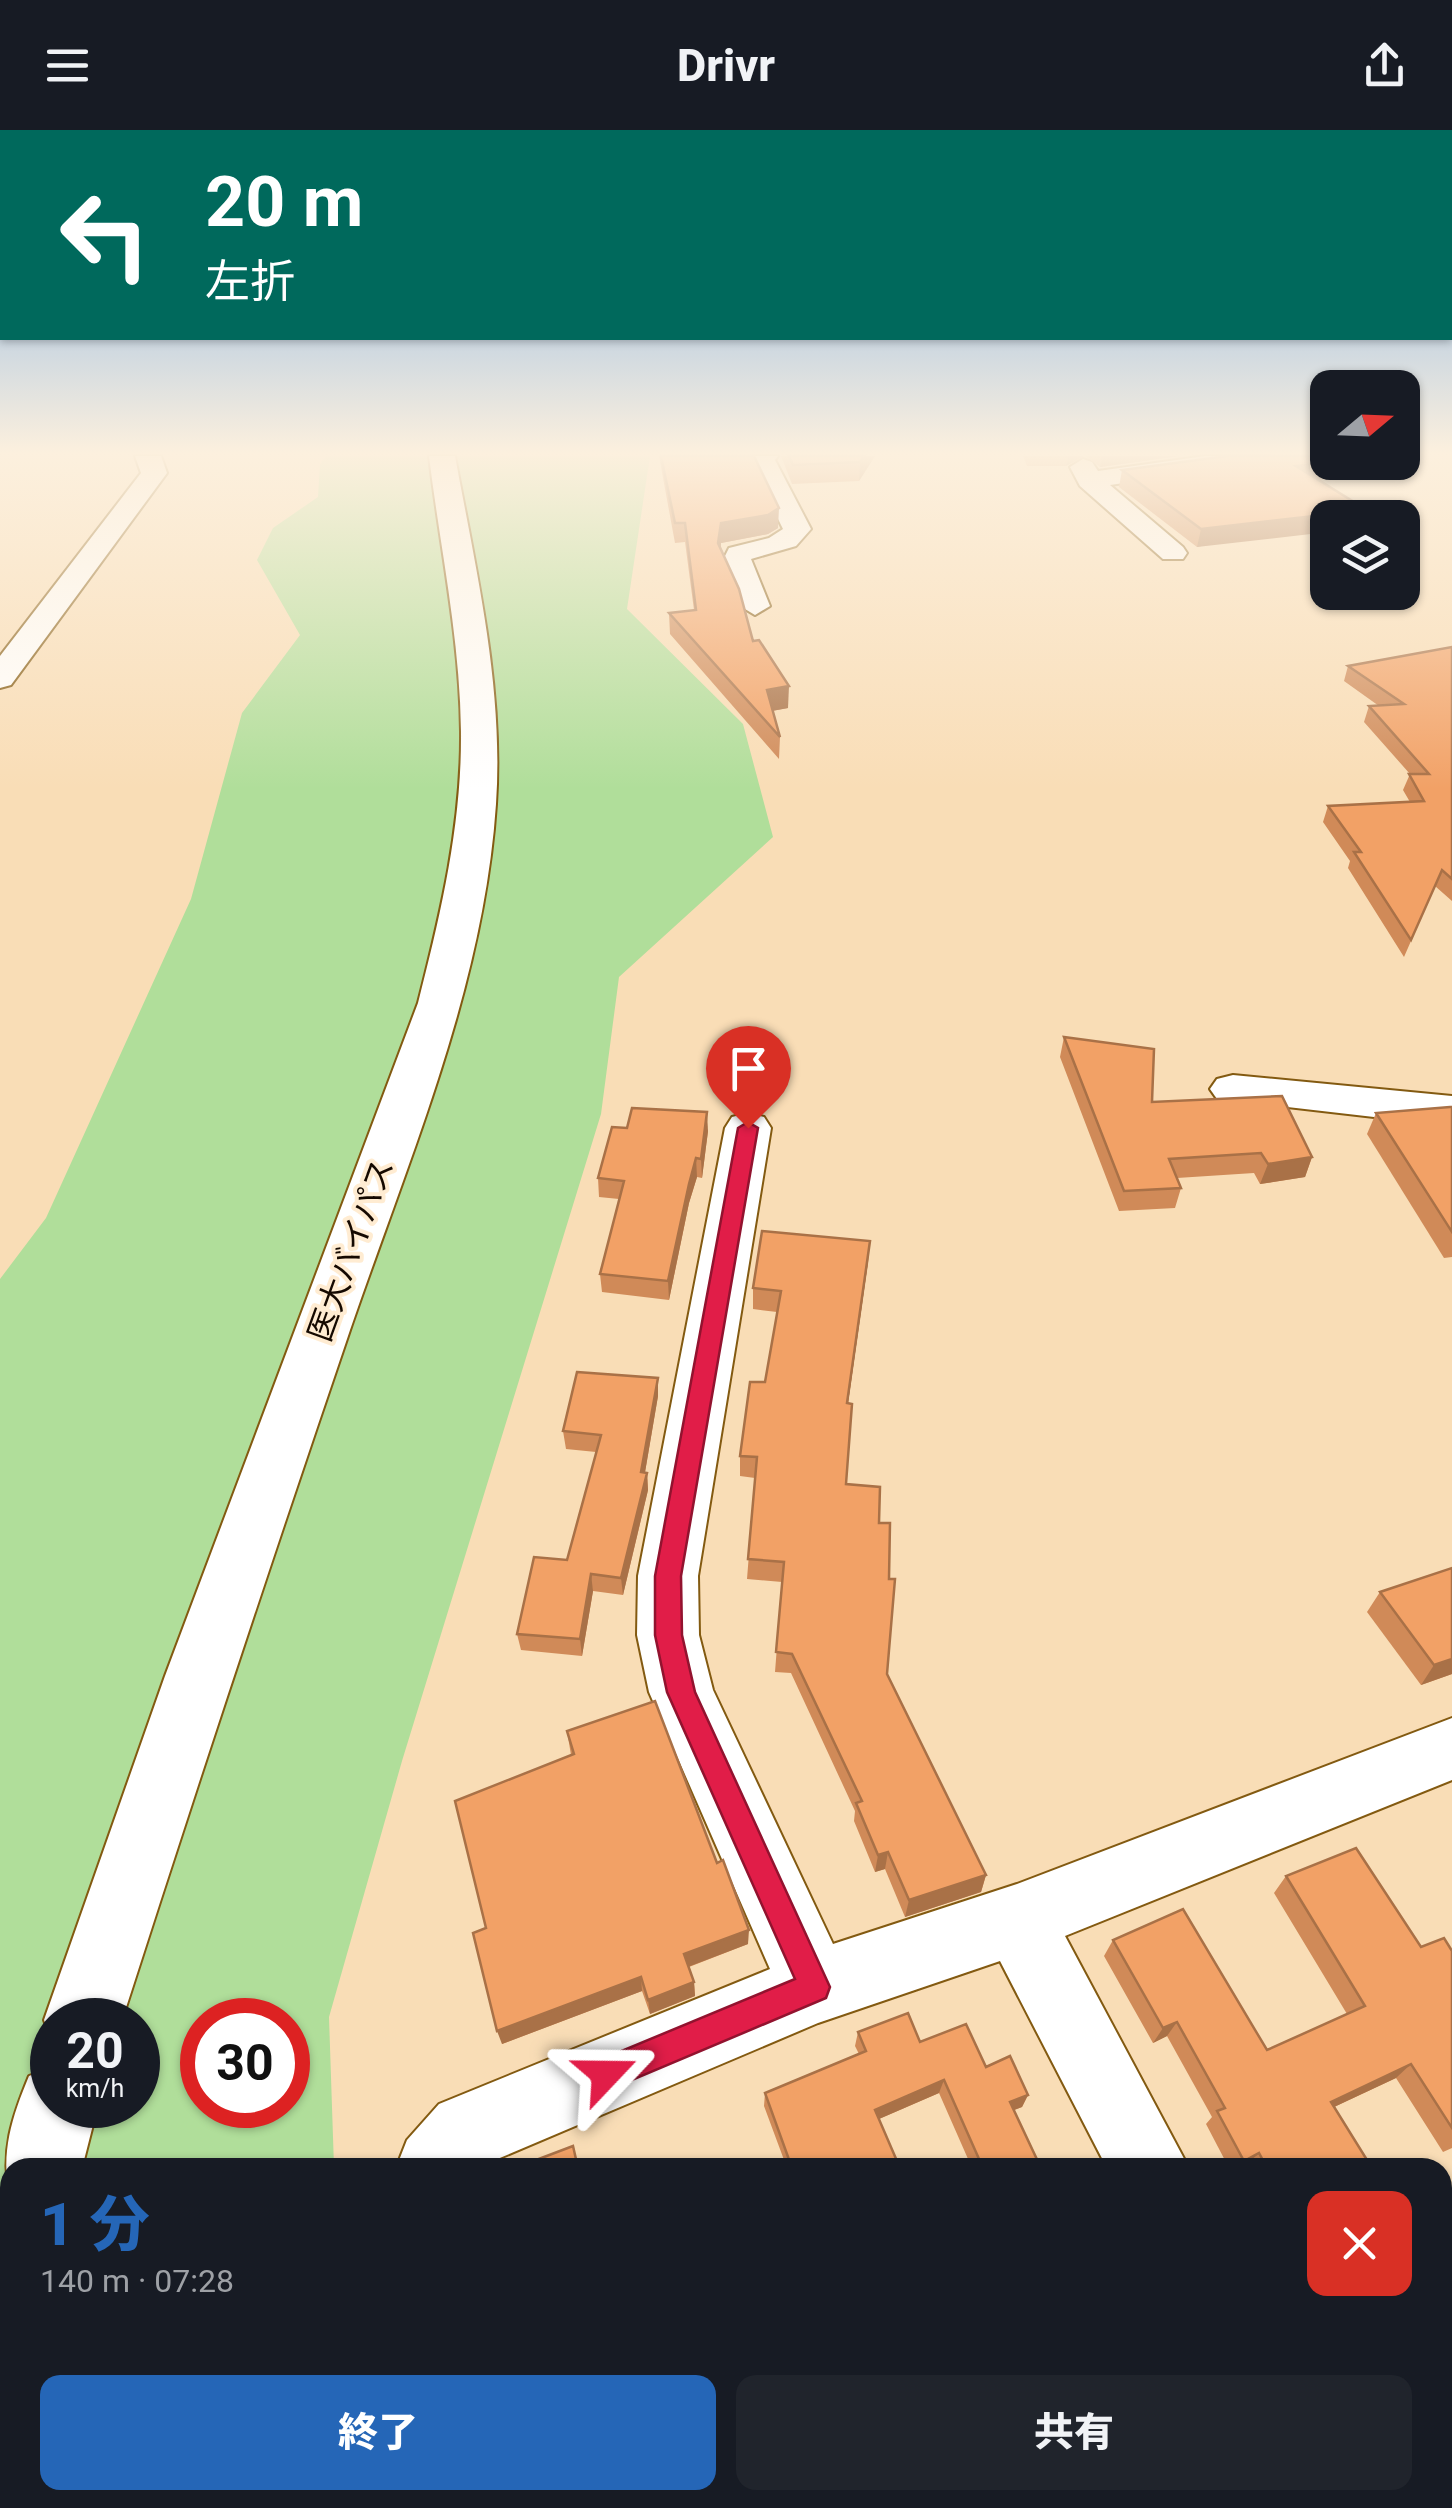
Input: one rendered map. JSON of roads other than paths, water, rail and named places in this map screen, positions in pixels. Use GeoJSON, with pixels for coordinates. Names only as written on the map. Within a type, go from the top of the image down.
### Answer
{"type":"FeatureCollection","features":[{"type":"Feature","properties":{"kind":"main road","name":"医大バイパス"},"geometry":{"type":"LineString","coordinates":[[90,1998],[198,1676],[440,1003],[455,941],[479,769],[472,651],[459,567]]}},
{"type":"Feature","properties":{"kind":"main road"},"geometry":{"type":"LineString","coordinates":[[43,2158],[51,2128]]}},
{"type":"Feature","properties":{"kind":"street"},"geometry":{"type":"LineString","coordinates":[[0,678],[83,567]]}},
{"type":"Feature","properties":{"kind":"street"},"geometry":{"type":"LineString","coordinates":[[738,567],[754,606]]}},
{"type":"Feature","properties":{"kind":"street"},"geometry":{"type":"LineString","coordinates":[[1233,1089],[1452,1112]]}},
{"type":"Feature","properties":{"kind":"street"},"geometry":{"type":"LineString","coordinates":[[748,1128],[668,1576],[668,1635],[681,1692],[814,1987]]}},
{"type":"Feature","properties":{"kind":"street"},"geometry":{"type":"LineString","coordinates":[[444,2158],[467,2132],[814,1987],[1018,1920],[1452,1749]]}},
{"type":"Feature","properties":{"kind":"street"},"geometry":{"type":"LineString","coordinates":[[1018,1920],[1145,2158]]}}]}
